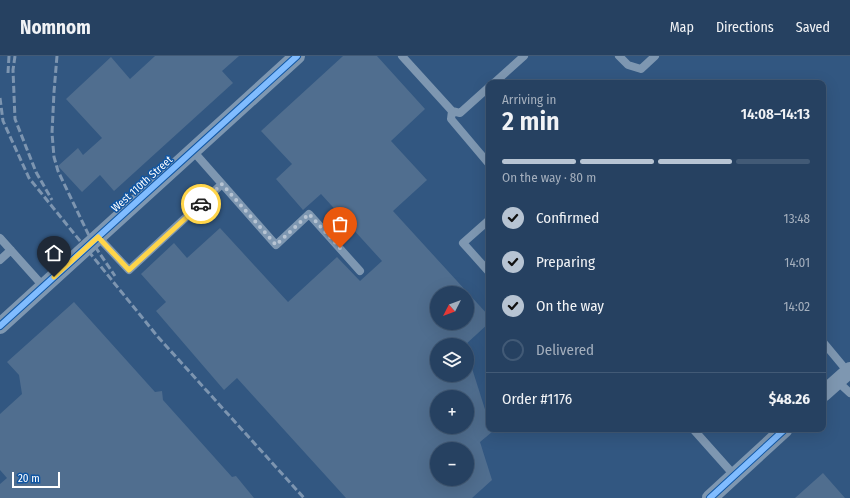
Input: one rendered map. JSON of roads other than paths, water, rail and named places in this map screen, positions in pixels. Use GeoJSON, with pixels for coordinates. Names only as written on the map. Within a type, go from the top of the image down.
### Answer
{"type":"FeatureCollection","features":[{"type":"Feature","properties":{"kind":"street","name":"West 110th Street"},"geometry":{"type":"LineString","coordinates":[[0,326],[297,56]]}},
{"type":"Feature","properties":{"kind":"street"},"geometry":{"type":"LineString","coordinates":[[826,391],[845,374]]}},
{"type":"Feature","properties":{"kind":"street"},"geometry":{"type":"LineString","coordinates":[[710,498],[782,432]]}},
{"type":"Feature","properties":{"kind":"lane"},"geometry":{"type":"LineString","coordinates":[[402,56],[452,111],[460,113],[486,90]]}},
{"type":"Feature","properties":{"kind":"lane"},"geometry":{"type":"LineString","coordinates":[[497,80],[524,56]]}},
{"type":"Feature","properties":{"kind":"lane"},"geometry":{"type":"LineString","coordinates":[[619,56],[628,66],[640,69],[655,56]]}},
{"type":"Feature","properties":{"kind":"lane"},"geometry":{"type":"LineString","coordinates":[[452,111],[451,119],[486,160]]}},
{"type":"Feature","properties":{"kind":"lane"},"geometry":{"type":"LineString","coordinates":[[192,151],[276,245],[309,214],[360,272]]}},
{"type":"Feature","properties":{"kind":"lane"},"geometry":{"type":"LineString","coordinates":[[98,237],[129,270],[222,184]]}},
{"type":"Feature","properties":{"kind":"lane"},"geometry":{"type":"LineString","coordinates":[[486,223],[464,243],[486,269]]}},
{"type":"Feature","properties":{"kind":"lane"},"geometry":{"type":"LineString","coordinates":[[0,238],[44,286]]}},
{"type":"Feature","properties":{"kind":"lane"},"geometry":{"type":"LineString","coordinates":[[0,260],[11,250]]}},
{"type":"Feature","properties":{"kind":"lane"},"geometry":{"type":"LineString","coordinates":[[826,346],[845,374],[850,393]]}},
{"type":"Feature","properties":{"kind":"lane"},"geometry":{"type":"LineString","coordinates":[[696,432],[734,475]]}},
{"type":"Feature","properties":{"kind":"railway"},"geometry":{"type":"LineString","coordinates":[[8,73],[9,56]]}},
{"type":"Feature","properties":{"kind":"railway"},"geometry":{"type":"LineString","coordinates":[[15,56],[13,70],[15,119],[36,172],[52,200]]}},
{"type":"Feature","properties":{"kind":"railway"},"geometry":{"type":"LineString","coordinates":[[57,56],[52,133],[54,157],[58,171],[92,242],[115,276]]}},
{"type":"Feature","properties":{"kind":"railway"},"geometry":{"type":"LineString","coordinates":[[0,98],[3,121],[29,178],[158,337],[304,498]]}}]}
